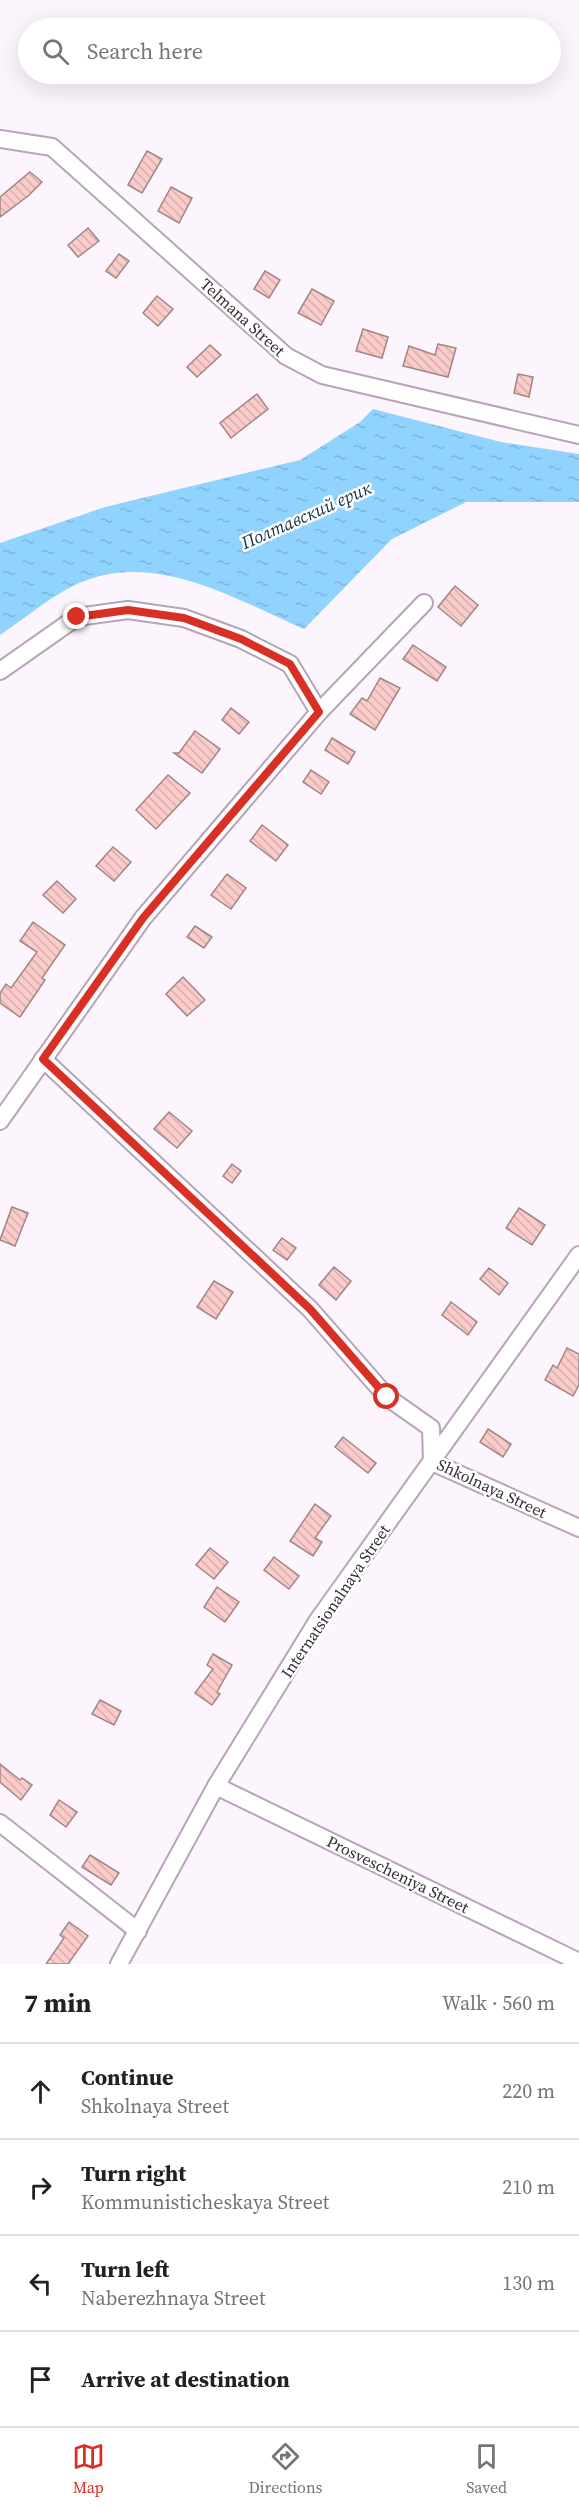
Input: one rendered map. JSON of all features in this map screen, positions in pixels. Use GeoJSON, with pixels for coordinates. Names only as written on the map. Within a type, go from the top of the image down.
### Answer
{"type":"FeatureCollection","features":[{"type":"Feature","properties":{"kind":"street","name":"Telmana Street"},"geometry":{"type":"LineString","coordinates":[[0,139],[52,147],[286,356],[322,375],[579,435]]}},
{"type":"Feature","properties":{"kind":"street"},"geometry":{"type":"LineString","coordinates":[[0,1121],[143,918],[319,712],[424,603]]}},
{"type":"Feature","properties":{"kind":"street"},"geometry":{"type":"LineString","coordinates":[[0,671],[77,617],[128,610],[184,618],[241,639],[290,664],[319,712]]}},
{"type":"Feature","properties":{"kind":"street","name":"Shkolnaya Street"},"geometry":{"type":"LineString","coordinates":[[43,1059],[310,1309],[387,1397],[431,1428],[432,1462],[579,1528]]}},
{"type":"Feature","properties":{"kind":"street","name":"Internatsionalnaya Street"},"geometry":{"type":"LineString","coordinates":[[118,1964],[216,1786],[318,1620],[579,1255]]}},
{"type":"Feature","properties":{"kind":"street","name":"Prosvescheniya Street"},"geometry":{"type":"LineString","coordinates":[[216,1786],[579,1962]]}},
{"type":"Feature","properties":{"kind":"street"},"geometry":{"type":"LineString","coordinates":[[0,1823],[138,1931]]}},
{"type":"Feature","properties":{"kind":"water","name":"Полтавский ерик"},"geometry":{"type":"Polygon","coordinates":[[[373,409],[501,442],[579,454],[579,502],[466,502],[392,539],[304,629],[220,591],[191,581],[161,574],[132,572],[102,575],[73,586],[0,635],[0,543],[105,507],[300,460],[360,422],[373,409]]]}},
{"type":"Feature","properties":{"kind":"building"},"geometry":{"type":"Polygon","coordinates":[[[147,151],[162,159],[142,193],[128,185],[147,151]]]}},
{"type":"Feature","properties":{"kind":"building"},"geometry":{"type":"Polygon","coordinates":[[[30,172],[42,182],[0,217],[0,197],[30,172]]]}},
{"type":"Feature","properties":{"kind":"building"},"geometry":{"type":"Polygon","coordinates":[[[171,187],[192,198],[179,223],[158,211],[171,187]]]}},
{"type":"Feature","properties":{"kind":"building"},"geometry":{"type":"Polygon","coordinates":[[[88,228],[99,241],[78,257],[68,245],[88,228]]]}},
{"type":"Feature","properties":{"kind":"building"},"geometry":{"type":"Polygon","coordinates":[[[119,254],[129,261],[116,278],[106,271],[119,254]]]}},
{"type":"Feature","properties":{"kind":"building"},"geometry":{"type":"Polygon","coordinates":[[[265,271],[280,280],[269,298],[254,289],[265,271]]]}},
{"type":"Feature","properties":{"kind":"building"},"geometry":{"type":"Polygon","coordinates":[[[312,289],[334,301],[321,325],[298,313],[312,289]]]}},
{"type":"Feature","properties":{"kind":"building"},"geometry":{"type":"Polygon","coordinates":[[[157,296],[173,309],[158,326],[143,313],[157,296]]]}},
{"type":"Feature","properties":{"kind":"building"},"geometry":{"type":"Polygon","coordinates":[[[363,329],[388,337],[382,358],[356,351],[363,329]]]}},
{"type":"Feature","properties":{"kind":"building"},"geometry":{"type":"Polygon","coordinates":[[[438,344],[456,348],[448,377],[403,366],[409,346],[435,355],[438,344]]]}},
{"type":"Feature","properties":{"kind":"building"},"geometry":{"type":"Polygon","coordinates":[[[210,345],[221,355],[197,377],[187,367],[210,345]]]}},
{"type":"Feature","properties":{"kind":"building"},"geometry":{"type":"Polygon","coordinates":[[[518,374],[533,377],[529,397],[514,393],[518,374]]]}},
{"type":"Feature","properties":{"kind":"building"},"geometry":{"type":"Polygon","coordinates":[[[257,394],[268,409],[231,438],[220,423],[257,394]]]}},
{"type":"Feature","properties":{"kind":"building"},"geometry":{"type":"Polygon","coordinates":[[[455,586],[478,605],[461,626],[438,607],[455,586]]]}},
{"type":"Feature","properties":{"kind":"building"},"geometry":{"type":"Polygon","coordinates":[[[413,645],[446,667],[437,681],[403,659],[413,645]]]}},
{"type":"Feature","properties":{"kind":"building"},"geometry":{"type":"Polygon","coordinates":[[[380,678],[400,688],[375,730],[350,714],[362,698],[367,701],[380,678]]]}},
{"type":"Feature","properties":{"kind":"building"},"geometry":{"type":"Polygon","coordinates":[[[231,708],[249,722],[239,734],[222,720],[231,708]]]}},
{"type":"Feature","properties":{"kind":"building"},"geometry":{"type":"Polygon","coordinates":[[[195,731],[220,749],[202,773],[174,753],[179,753],[195,731]]]}},
{"type":"Feature","properties":{"kind":"building"},"geometry":{"type":"Polygon","coordinates":[[[332,738],[355,752],[348,764],[325,750],[332,738]]]}},
{"type":"Feature","properties":{"kind":"building"},"geometry":{"type":"Polygon","coordinates":[[[311,770],[329,782],[321,794],[303,782],[311,770]]]}},
{"type":"Feature","properties":{"kind":"building"},"geometry":{"type":"Polygon","coordinates":[[[168,775],[190,793],[156,829],[136,810],[168,775]]]}},
{"type":"Feature","properties":{"kind":"building"},"geometry":{"type":"Polygon","coordinates":[[[262,825],[288,845],[276,861],[250,841],[262,825]]]}},
{"type":"Feature","properties":{"kind":"building"},"geometry":{"type":"Polygon","coordinates":[[[113,847],[131,862],[114,881],[96,866],[113,847]]]}},
{"type":"Feature","properties":{"kind":"building"},"geometry":{"type":"Polygon","coordinates":[[[227,874],[246,888],[231,909],[211,895],[227,874]]]}},
{"type":"Feature","properties":{"kind":"building"},"geometry":{"type":"Polygon","coordinates":[[[57,881],[76,899],[63,913],[43,895],[57,881]]]}},
{"type":"Feature","properties":{"kind":"building"},"geometry":{"type":"Polygon","coordinates":[[[33,922],[65,945],[42,978],[45,980],[20,1017],[0,1003],[0,993],[6,984],[11,988],[37,952],[20,941],[33,922]]]}},
{"type":"Feature","properties":{"kind":"building"},"geometry":{"type":"Polygon","coordinates":[[[195,926],[212,937],[204,948],[187,937],[195,926]]]}},
{"type":"Feature","properties":{"kind":"building"},"geometry":{"type":"Polygon","coordinates":[[[183,977],[205,1000],[187,1016],[166,994],[183,977]]]}},
{"type":"Feature","properties":{"kind":"building"},"geometry":{"type":"Polygon","coordinates":[[[169,1112],[192,1131],[177,1148],[154,1129],[169,1112]]]}},
{"type":"Feature","properties":{"kind":"building"},"geometry":{"type":"Polygon","coordinates":[[[232,1164],[241,1171],[232,1183],[223,1176],[232,1164]]]}},
{"type":"Feature","properties":{"kind":"building"},"geometry":{"type":"Polygon","coordinates":[[[12,1207],[28,1213],[15,1246],[0,1240],[12,1207]]]}},
{"type":"Feature","properties":{"kind":"building"},"geometry":{"type":"Polygon","coordinates":[[[519,1208],[545,1225],[532,1245],[506,1228],[519,1208]]]}},
{"type":"Feature","properties":{"kind":"building"},"geometry":{"type":"Polygon","coordinates":[[[282,1238],[296,1248],[287,1260],[273,1250],[282,1238]]]}},
{"type":"Feature","properties":{"kind":"building"},"geometry":{"type":"Polygon","coordinates":[[[334,1267],[351,1281],[336,1300],[319,1285],[334,1267]]]}},
{"type":"Feature","properties":{"kind":"building"},"geometry":{"type":"Polygon","coordinates":[[[489,1268],[508,1283],[499,1295],[480,1279],[489,1268]]]}},
{"type":"Feature","properties":{"kind":"building"},"geometry":{"type":"Polygon","coordinates":[[[214,1281],[233,1292],[216,1319],[197,1307],[214,1281]]]}},
{"type":"Feature","properties":{"kind":"building"},"geometry":{"type":"Polygon","coordinates":[[[451,1302],[477,1322],[468,1335],[442,1315],[451,1302]]]}},
{"type":"Feature","properties":{"kind":"building"},"geometry":{"type":"Polygon","coordinates":[[[567,1348],[579,1354],[579,1385],[573,1396],[545,1380],[553,1365],[557,1368],[567,1348]]]}},
{"type":"Feature","properties":{"kind":"building"},"geometry":{"type":"Polygon","coordinates":[[[488,1429],[511,1444],[503,1457],[480,1442],[488,1429]]]}},
{"type":"Feature","properties":{"kind":"building"},"geometry":{"type":"Polygon","coordinates":[[[343,1437],[376,1463],[368,1473],[335,1447],[343,1437]]]}},
{"type":"Feature","properties":{"kind":"building"},"geometry":{"type":"Polygon","coordinates":[[[315,1504],[331,1516],[315,1538],[322,1542],[313,1556],[290,1541],[315,1504]]]}},
{"type":"Feature","properties":{"kind":"building"},"geometry":{"type":"Polygon","coordinates":[[[210,1548],[228,1562],[214,1579],[196,1565],[210,1548]]]}},
{"type":"Feature","properties":{"kind":"building"},"geometry":{"type":"Polygon","coordinates":[[[274,1557],[299,1576],[289,1589],[264,1570],[274,1557]]]}},
{"type":"Feature","properties":{"kind":"building"},"geometry":{"type":"Polygon","coordinates":[[[217,1587],[239,1602],[225,1622],[204,1607],[217,1587]]]}},
{"type":"Feature","properties":{"kind":"building"},"geometry":{"type":"Polygon","coordinates":[[[213,1654],[232,1665],[217,1692],[220,1694],[212,1705],[195,1693],[213,1669],[207,1665],[213,1654]]]}},
{"type":"Feature","properties":{"kind":"building"},"geometry":{"type":"Polygon","coordinates":[[[100,1700],[121,1711],[114,1725],[92,1714],[100,1700]]]}},
{"type":"Feature","properties":{"kind":"building"},"geometry":{"type":"Polygon","coordinates":[[[0,1764],[20,1780],[22,1778],[32,1785],[21,1800],[0,1782],[0,1764]]]}},
{"type":"Feature","properties":{"kind":"building"},"geometry":{"type":"Polygon","coordinates":[[[59,1800],[77,1812],[66,1827],[50,1815],[59,1800]]]}},
{"type":"Feature","properties":{"kind":"building"},"geometry":{"type":"Polygon","coordinates":[[[90,1855],[119,1873],[111,1885],[82,1867],[90,1855]]]}},
{"type":"Feature","properties":{"kind":"building"},"geometry":{"type":"Polygon","coordinates":[[[69,1922],[88,1936],[68,1964],[46,1964],[64,1938],[60,1935],[69,1922]]]}},
{"type":"Feature","properties":{"kind":"route"},"geometry":{"type":"LineString","coordinates":[[77,617],[128,610],[184,618],[241,639],[290,664],[319,712],[143,918],[43,1059],[310,1309],[387,1397]]}}]}
